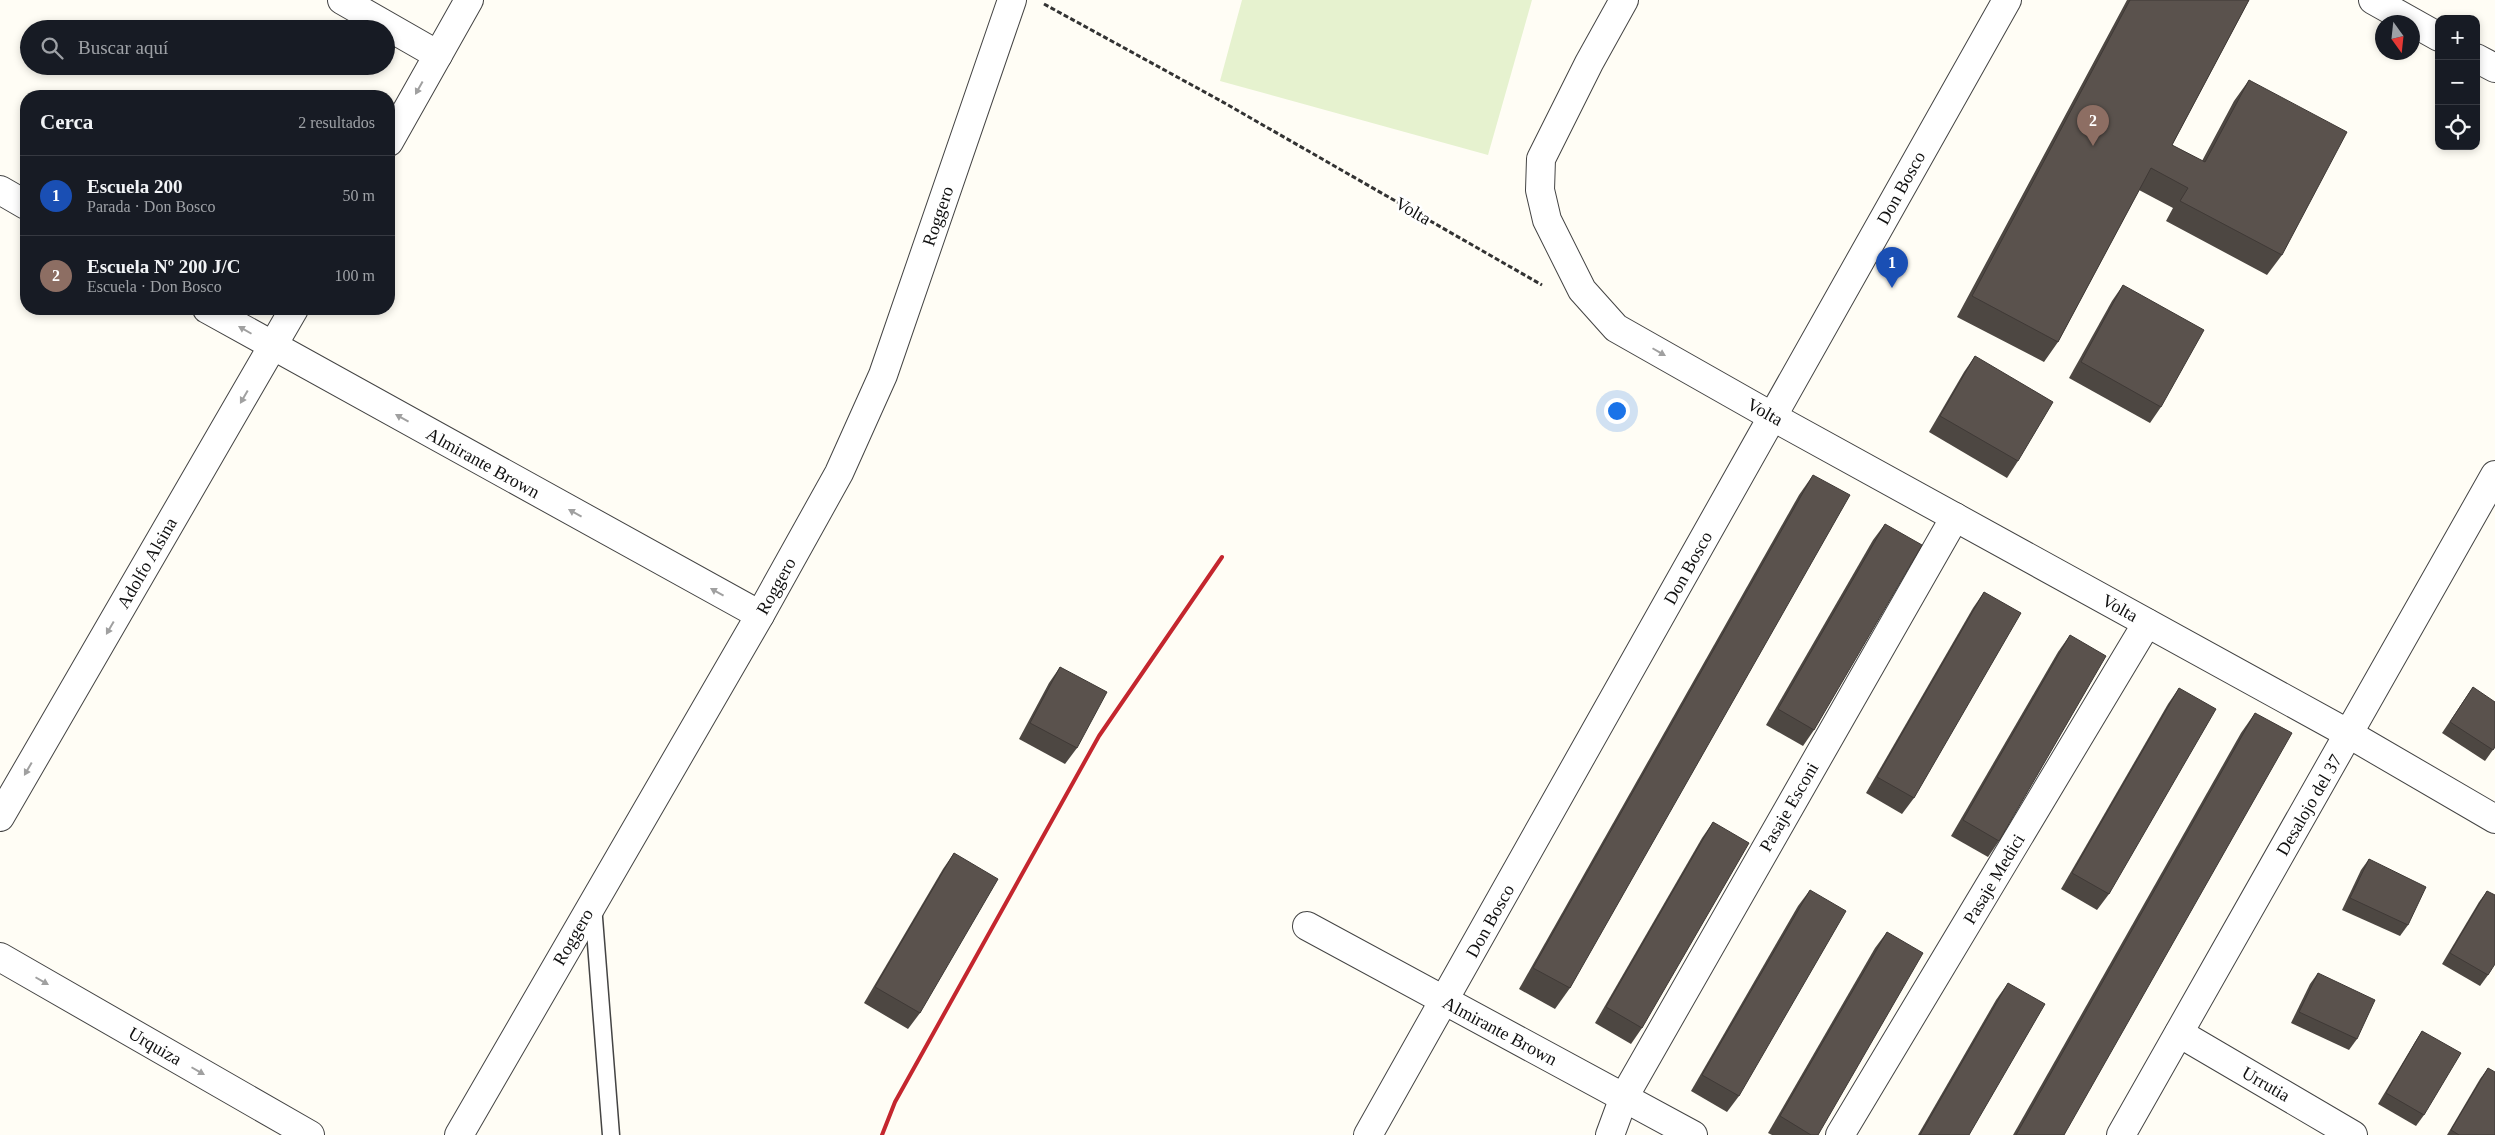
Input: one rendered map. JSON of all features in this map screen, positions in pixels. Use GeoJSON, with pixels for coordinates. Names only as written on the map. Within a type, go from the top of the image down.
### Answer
{"type":"FeatureCollection","features":[{"type":"Feature","properties":{"kind":"street"},"geometry":{"type":"LineString","coordinates":[[342,0],[377,20]]}},
{"type":"Feature","properties":{"kind":"street"},"geometry":{"type":"LineString","coordinates":[[395,131],[469,0]]}},
{"type":"Feature","properties":{"kind":"street","name":"Roggero"},"geometry":{"type":"LineString","coordinates":[[459,1135],[760,616],[839,473],[883,375],[1012,0]]}},
{"type":"Feature","properties":{"kind":"street","name":"Volta"},"geometry":{"type":"LineString","coordinates":[[1624,0],[1589,63],[1541,159],[1540,190],[1547,220],[1582,290],[1616,328],[1773,417],[2349,734],[2495,820]]}},
{"type":"Feature","properties":{"kind":"street","name":"Don Bosco"},"geometry":{"type":"LineString","coordinates":[[1368,1135],[2006,0]]}},
{"type":"Feature","properties":{"kind":"street"},"geometry":{"type":"LineString","coordinates":[[2373,0],[2435,35]]}},
{"type":"Feature","properties":{"kind":"street"},"geometry":{"type":"LineString","coordinates":[[395,30],[438,55]]}},
{"type":"Feature","properties":{"kind":"street"},"geometry":{"type":"LineString","coordinates":[[2480,60],[2495,68]]}},
{"type":"Feature","properties":{"kind":"street"},"geometry":{"type":"LineString","coordinates":[[0,190],[20,202]]}},
{"type":"Feature","properties":{"kind":"street","name":"Almirante Brown"},"geometry":{"type":"LineString","coordinates":[[218,315],[760,616]]}},
{"type":"Feature","properties":{"kind":"street","name":"Adolfo Alsina"},"geometry":{"type":"LineString","coordinates":[[0,817],[291,315]]}},
{"type":"Feature","properties":{"kind":"street","name":"Desalojo del 37"},"geometry":{"type":"LineString","coordinates":[[2121,1135],[2495,475]]}},
{"type":"Feature","properties":{"kind":"street","name":"Pasaje Esconi"},"geometry":{"type":"LineString","coordinates":[[1610,1135],[1624,1097],[1954,517]]}},
{"type":"Feature","properties":{"kind":"street","name":"Pasaje Medici"},"geometry":{"type":"LineString","coordinates":[[1840,1135],[2147,623]]}},
{"type":"Feature","properties":{"kind":"street","name":"Almirante Brown"},"geometry":{"type":"LineString","coordinates":[[1307,926],[1693,1135]]}},
{"type":"Feature","properties":{"kind":"street","name":"Urquiza"},"geometry":{"type":"LineString","coordinates":[[0,957],[310,1135]]}},
{"type":"Feature","properties":{"kind":"street","name":"Urrutia"},"geometry":{"type":"LineString","coordinates":[[2179,1033],[2353,1135]]}},
{"type":"Feature","properties":{"kind":"lane"},"geometry":{"type":"LineString","coordinates":[[593,903],[611,1135]]}},
{"type":"Feature","properties":{"kind":"path","name":"Volta"},"geometry":{"type":"LineString","coordinates":[[1037,0],[1221,101],[1548,288]]}},
{"type":"Feature","properties":{"kind":"green space"},"geometry":{"type":"Polygon","coordinates":[[[1242,0],[1532,0],[1488,155],[1220,81],[1242,0]]]}},
{"type":"Feature","properties":{"kind":"building"},"geometry":{"type":"Polygon","coordinates":[[[2130,0],[2249,0],[2172,145],[2205,162],[2249,80],[2347,132],[2282,255],[2180,201],[2188,188],[2151,168],[2058,342],[1972,296],[2130,0]]]}},
{"type":"Feature","properties":{"kind":"building"},"geometry":{"type":"Polygon","coordinates":[[[2123,285],[2204,330],[2161,407],[2081,362],[2123,285]]]}},
{"type":"Feature","properties":{"kind":"building"},"geometry":{"type":"Polygon","coordinates":[[[1975,356],[2053,402],[2018,461],[1940,416],[1975,356]]]}},
{"type":"Feature","properties":{"kind":"building"},"geometry":{"type":"Polygon","coordinates":[[[1813,475],[1850,495],[1570,988],[1533,968],[1813,475]]]}},
{"type":"Feature","properties":{"kind":"building"},"geometry":{"type":"Polygon","coordinates":[[[1885,524],[1922,545],[1814,730],[1778,709],[1885,524]]]}},
{"type":"Feature","properties":{"kind":"building"},"geometry":{"type":"Polygon","coordinates":[[[1984,592],[2021,613],[1914,798],[1877,777],[1984,592]]]}},
{"type":"Feature","properties":{"kind":"building"},"geometry":{"type":"Polygon","coordinates":[[[2070,635],[2106,656],[1999,841],[1963,820],[2070,635]]]}},
{"type":"Feature","properties":{"kind":"building"},"geometry":{"type":"Polygon","coordinates":[[[1060,667],[1107,692],[1077,748],[1030,723],[1060,667]]]}},
{"type":"Feature","properties":{"kind":"building"},"geometry":{"type":"Polygon","coordinates":[[[2473,687],[2495,702],[2495,747],[2493,750],[2450,722],[2473,687]]]}},
{"type":"Feature","properties":{"kind":"building"},"geometry":{"type":"Polygon","coordinates":[[[2179,688],[2216,709],[2109,894],[2072,873],[2179,688]]]}},
{"type":"Feature","properties":{"kind":"building"},"geometry":{"type":"Polygon","coordinates":[[[2255,713],[2292,733],[2064,1135],[2016,1135],[2255,713]]]}},
{"type":"Feature","properties":{"kind":"building"},"geometry":{"type":"Polygon","coordinates":[[[1713,822],[1749,843],[1642,1028],[1606,1007],[1713,822]]]}},
{"type":"Feature","properties":{"kind":"building"},"geometry":{"type":"Polygon","coordinates":[[[954,853],[998,879],[920,1013],[875,987],[954,853]]]}},
{"type":"Feature","properties":{"kind":"building"},"geometry":{"type":"Polygon","coordinates":[[[2369,859],[2426,887],[2408,925],[2350,898],[2369,859]]]}},
{"type":"Feature","properties":{"kind":"building"},"geometry":{"type":"Polygon","coordinates":[[[1810,890],[1846,911],[1739,1096],[1702,1075],[1810,890]]]}},
{"type":"Feature","properties":{"kind":"building"},"geometry":{"type":"Polygon","coordinates":[[[2487,891],[2495,895],[2495,964],[2488,975],[2450,953],[2487,891]]]}},
{"type":"Feature","properties":{"kind":"building"},"geometry":{"type":"Polygon","coordinates":[[[1887,932],[1923,953],[1818,1135],[1811,1135],[1780,1116],[1887,932]]]}},
{"type":"Feature","properties":{"kind":"building"},"geometry":{"type":"Polygon","coordinates":[[[2318,973],[2375,1000],[2357,1039],[2299,1012],[2318,973]]]}},
{"type":"Feature","properties":{"kind":"building"},"geometry":{"type":"Polygon","coordinates":[[[2008,983],[2045,1004],[1969,1135],[1920,1135],[2008,983]]]}},
{"type":"Feature","properties":{"kind":"building"},"geometry":{"type":"Polygon","coordinates":[[[2422,1031],[2461,1053],[2424,1115],[2386,1093],[2422,1031]]]}},
{"type":"Feature","properties":{"kind":"building"},"geometry":{"type":"Polygon","coordinates":[[[2488,1068],[2495,1072],[2495,1135],[2459,1135],[2451,1130],[2488,1068]]]}},
{"type":"Feature","properties":{"kind":"railway"},"geometry":{"type":"LineString","coordinates":[[882,1135],[895,1102],[1099,736],[1222,557]]}},
{"type":"Feature","properties":{"kind":"place","name":"Escuela Nº 200 J/C"},"geometry":{"type":"Point","coordinates":[2093,146]}},
{"type":"Feature","properties":{"kind":"place","name":"Escuela 200"},"geometry":{"type":"Point","coordinates":[1892,288]}}]}
